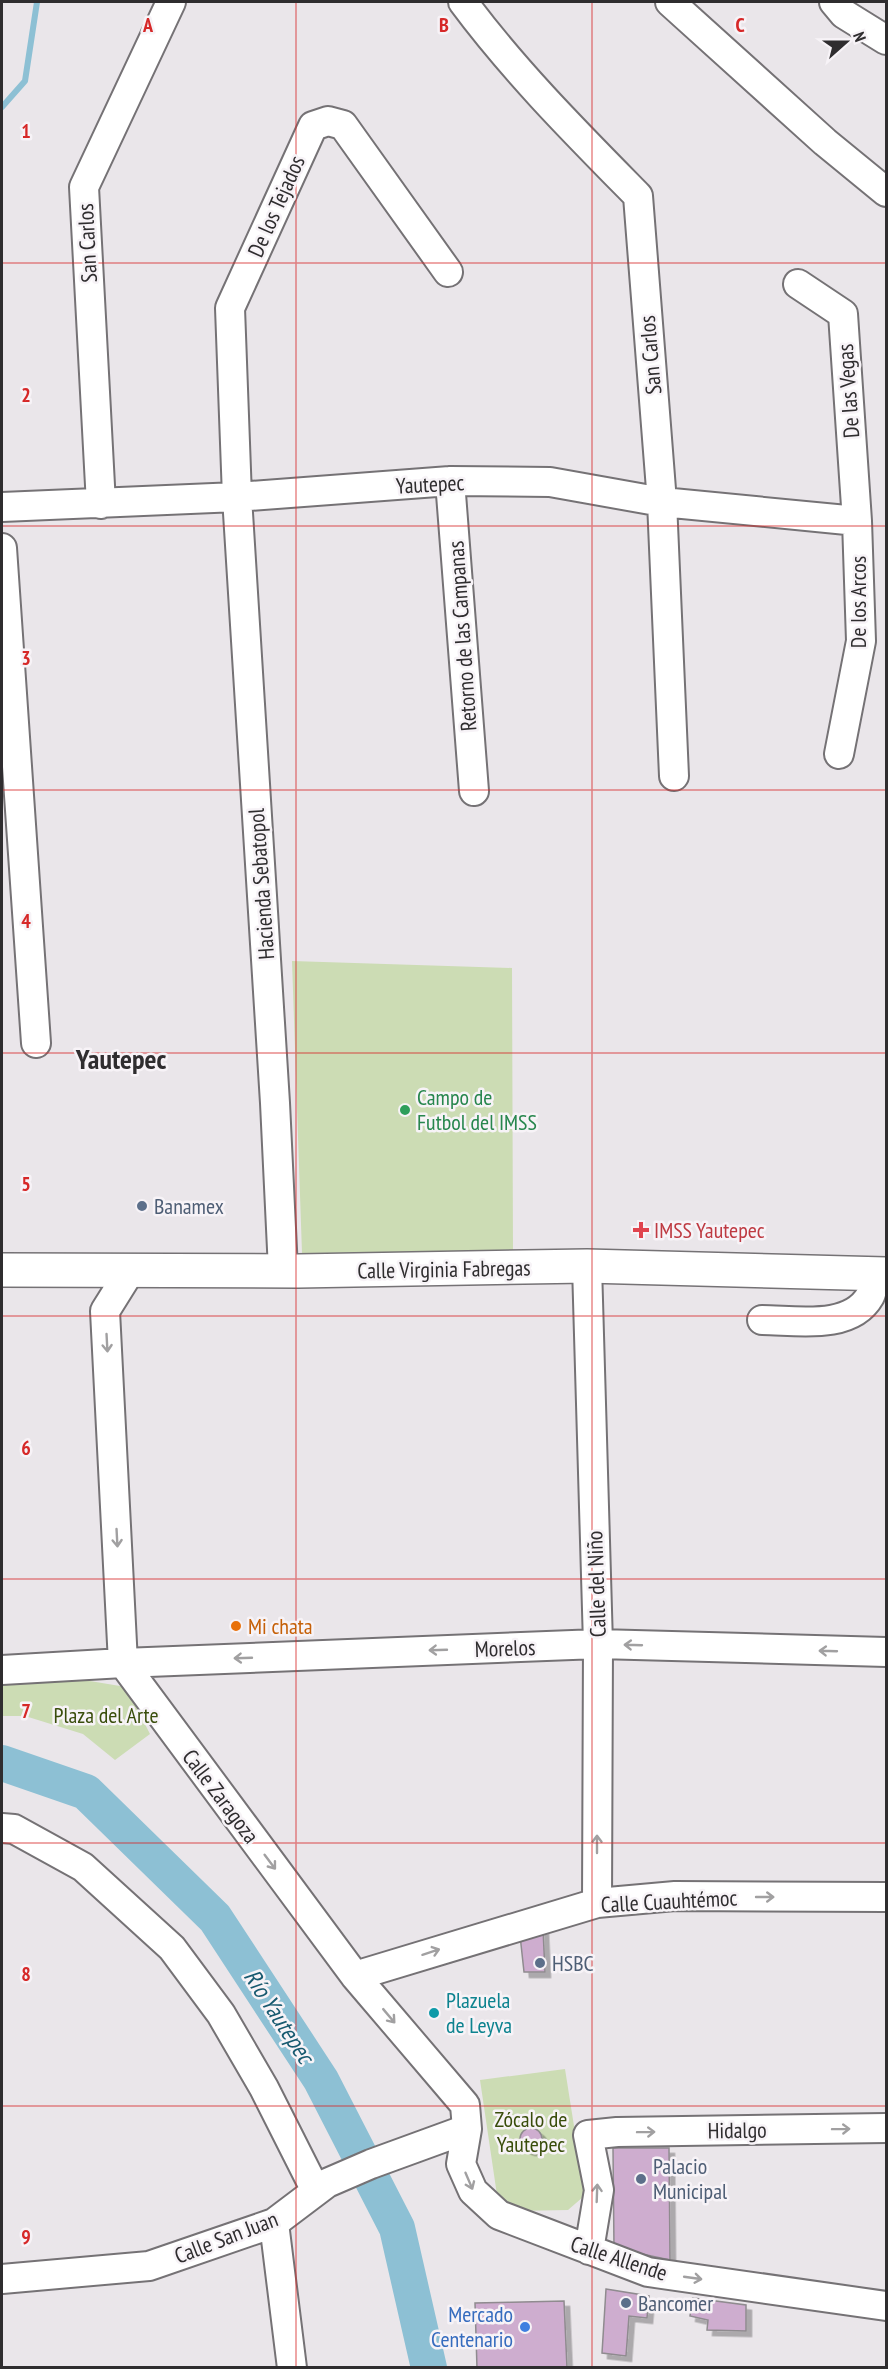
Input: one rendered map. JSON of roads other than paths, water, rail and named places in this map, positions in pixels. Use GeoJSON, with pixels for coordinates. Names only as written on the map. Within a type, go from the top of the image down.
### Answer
{"type":"FeatureCollection","features":[{"type":"Feature","properties":{"kind":"main road","name":"Calle Virginia Fabregas"},"geometry":{"type":"LineString","coordinates":[[2,1270],[284,1270],[587,1266],[881,1274]]}},
{"type":"Feature","properties":{"kind":"street","name":"San Carlos"},"geometry":{"type":"LineString","coordinates":[[101,504],[84,187],[171,2]]}},
{"type":"Feature","properties":{"kind":"street","name":"San Carlos"},"geometry":{"type":"LineString","coordinates":[[463,2],[489,36],[568,125],[638,196],[662,502],[674,776]]}},
{"type":"Feature","properties":{"kind":"street"},"geometry":{"type":"LineString","coordinates":[[670,2],[825,142],[886,192]]}},
{"type":"Feature","properties":{"kind":"street"},"geometry":{"type":"LineString","coordinates":[[834,2],[844,14],[886,40]]}},
{"type":"Feature","properties":{"kind":"street","name":"De los Tejados"},"geometry":{"type":"LineString","coordinates":[[237,497],[231,308],[313,126],[328,121],[343,125],[448,272]]}},
{"type":"Feature","properties":{"kind":"street","name":"De las Vegas"},"geometry":{"type":"LineString","coordinates":[[798,284],[843,314],[857,521]]}},
{"type":"Feature","properties":{"kind":"street","name":"Yautepec"},"geometry":{"type":"LineString","coordinates":[[2,507],[237,497],[450,481],[550,482],[662,502],[857,521]]}},
{"type":"Feature","properties":{"kind":"street","name":"Retorno de las Campanas"},"geometry":{"type":"LineString","coordinates":[[450,481],[474,791]]}},
{"type":"Feature","properties":{"kind":"street","name":"Hacienda Sebatopol"},"geometry":{"type":"LineString","coordinates":[[237,497],[284,1270]]}},
{"type":"Feature","properties":{"kind":"street","name":"De los Arcos"},"geometry":{"type":"LineString","coordinates":[[839,754],[861,641],[857,521]]}},
{"type":"Feature","properties":{"kind":"street"},"geometry":{"type":"LineString","coordinates":[[2,548],[36,1043]]}},
{"type":"Feature","properties":{"kind":"street","name":"Calle del Niño"},"geometry":{"type":"LineString","coordinates":[[587,1266],[598,1644],[597,1903]]}},
{"type":"Feature","properties":{"kind":"street"},"geometry":{"type":"LineString","coordinates":[[85,1270],[105,1311],[123,1663]]}},
{"type":"Feature","properties":{"kind":"street"},"geometry":{"type":"LineString","coordinates":[[105,1311],[130,1271]]}},
{"type":"Feature","properties":{"kind":"street"},"geometry":{"type":"LineString","coordinates":[[762,1320],[836,1320],[860,1309],[871,1295],[881,1274]]}},
{"type":"Feature","properties":{"kind":"street","name":"Morelos"},"geometry":{"type":"LineString","coordinates":[[2,1670],[598,1644],[886,1652]]}},
{"type":"Feature","properties":{"kind":"street","name":"Calle Zaragoza"},"geometry":{"type":"LineString","coordinates":[[123,1663],[355,1976],[465,2105],[467,2129],[461,2163],[473,2191],[498,2214]]}},
{"type":"Feature","properties":{"kind":"street"},"geometry":{"type":"LineString","coordinates":[[2,1828],[14,1830],[83,1867],[172,1947],[221,2014],[322,2187]]}},
{"type":"Feature","properties":{"kind":"street","name":"Calle Cuauhtémoc"},"geometry":{"type":"LineString","coordinates":[[355,1976],[597,1903],[675,1896],[886,1897]]}},
{"type":"Feature","properties":{"kind":"street","name":"Hidalgo"},"geometry":{"type":"LineString","coordinates":[[589,2250],[599,2190],[588,2135],[617,2132],[886,2128]]}},
{"type":"Feature","properties":{"kind":"street","name":"Calle San Juan"},"geometry":{"type":"LineString","coordinates":[[2,2279],[149,2266],[274,2223],[322,2187],[371,2164],[467,2129]]}},
{"type":"Feature","properties":{"kind":"street","name":"Calle Allende"},"geometry":{"type":"LineString","coordinates":[[498,2214],[648,2272],[886,2306]]}},
{"type":"Feature","properties":{"kind":"street"},"geometry":{"type":"LineString","coordinates":[[274,2223],[292,2367]]}},
{"type":"Feature","properties":{"kind":"waterway"},"geometry":{"type":"LineString","coordinates":[[2,107],[25,81],[37,2]]}},
{"type":"Feature","properties":{"kind":"waterway","name":"Río Yautepec"},"geometry":{"type":"LineString","coordinates":[[2,1763],[86,1792],[215,1918],[321,2080],[397,2228],[429,2368]]}},
{"type":"Feature","properties":{"kind":"place","name":"Campo de Futbol del IMSS"},"geometry":{"type":"Point","coordinates":[405,1110]}},
{"type":"Feature","properties":{"kind":"place","name":"Banamex"},"geometry":{"type":"Point","coordinates":[142,1206]}},
{"type":"Feature","properties":{"kind":"place","name":"IMSS Yautepec"},"geometry":{"type":"Point","coordinates":[641,1230]}},
{"type":"Feature","properties":{"kind":"place","name":"Mi chata"},"geometry":{"type":"Point","coordinates":[236,1626]}},
{"type":"Feature","properties":{"kind":"place","name":"HSBC"},"geometry":{"type":"Point","coordinates":[540,1963]}},
{"type":"Feature","properties":{"kind":"place","name":"Plazuela de Leyva"},"geometry":{"type":"Point","coordinates":[434,2013]}},
{"type":"Feature","properties":{"kind":"place","name":"Palacio Municipal"},"geometry":{"type":"Point","coordinates":[641,2179]}},
{"type":"Feature","properties":{"kind":"place","name":"Bancomer"},"geometry":{"type":"Point","coordinates":[626,2303]}},
{"type":"Feature","properties":{"kind":"place","name":"Mercado Centenario"},"geometry":{"type":"Point","coordinates":[525,2327]}},
{"type":"Feature","properties":{"kind":"district","name":"Yautepec"},"geometry":{"type":"Point","coordinates":[121,1058]}},
{"type":"Feature","properties":{"kind":"park label","name":"Plaza del Arte"},"geometry":{"type":"Point","coordinates":[106,1715]}},
{"type":"Feature","properties":{"kind":"park label","name":"Zócalo de Yautepec"},"geometry":{"type":"Point","coordinates":[531,2132]}}]}
